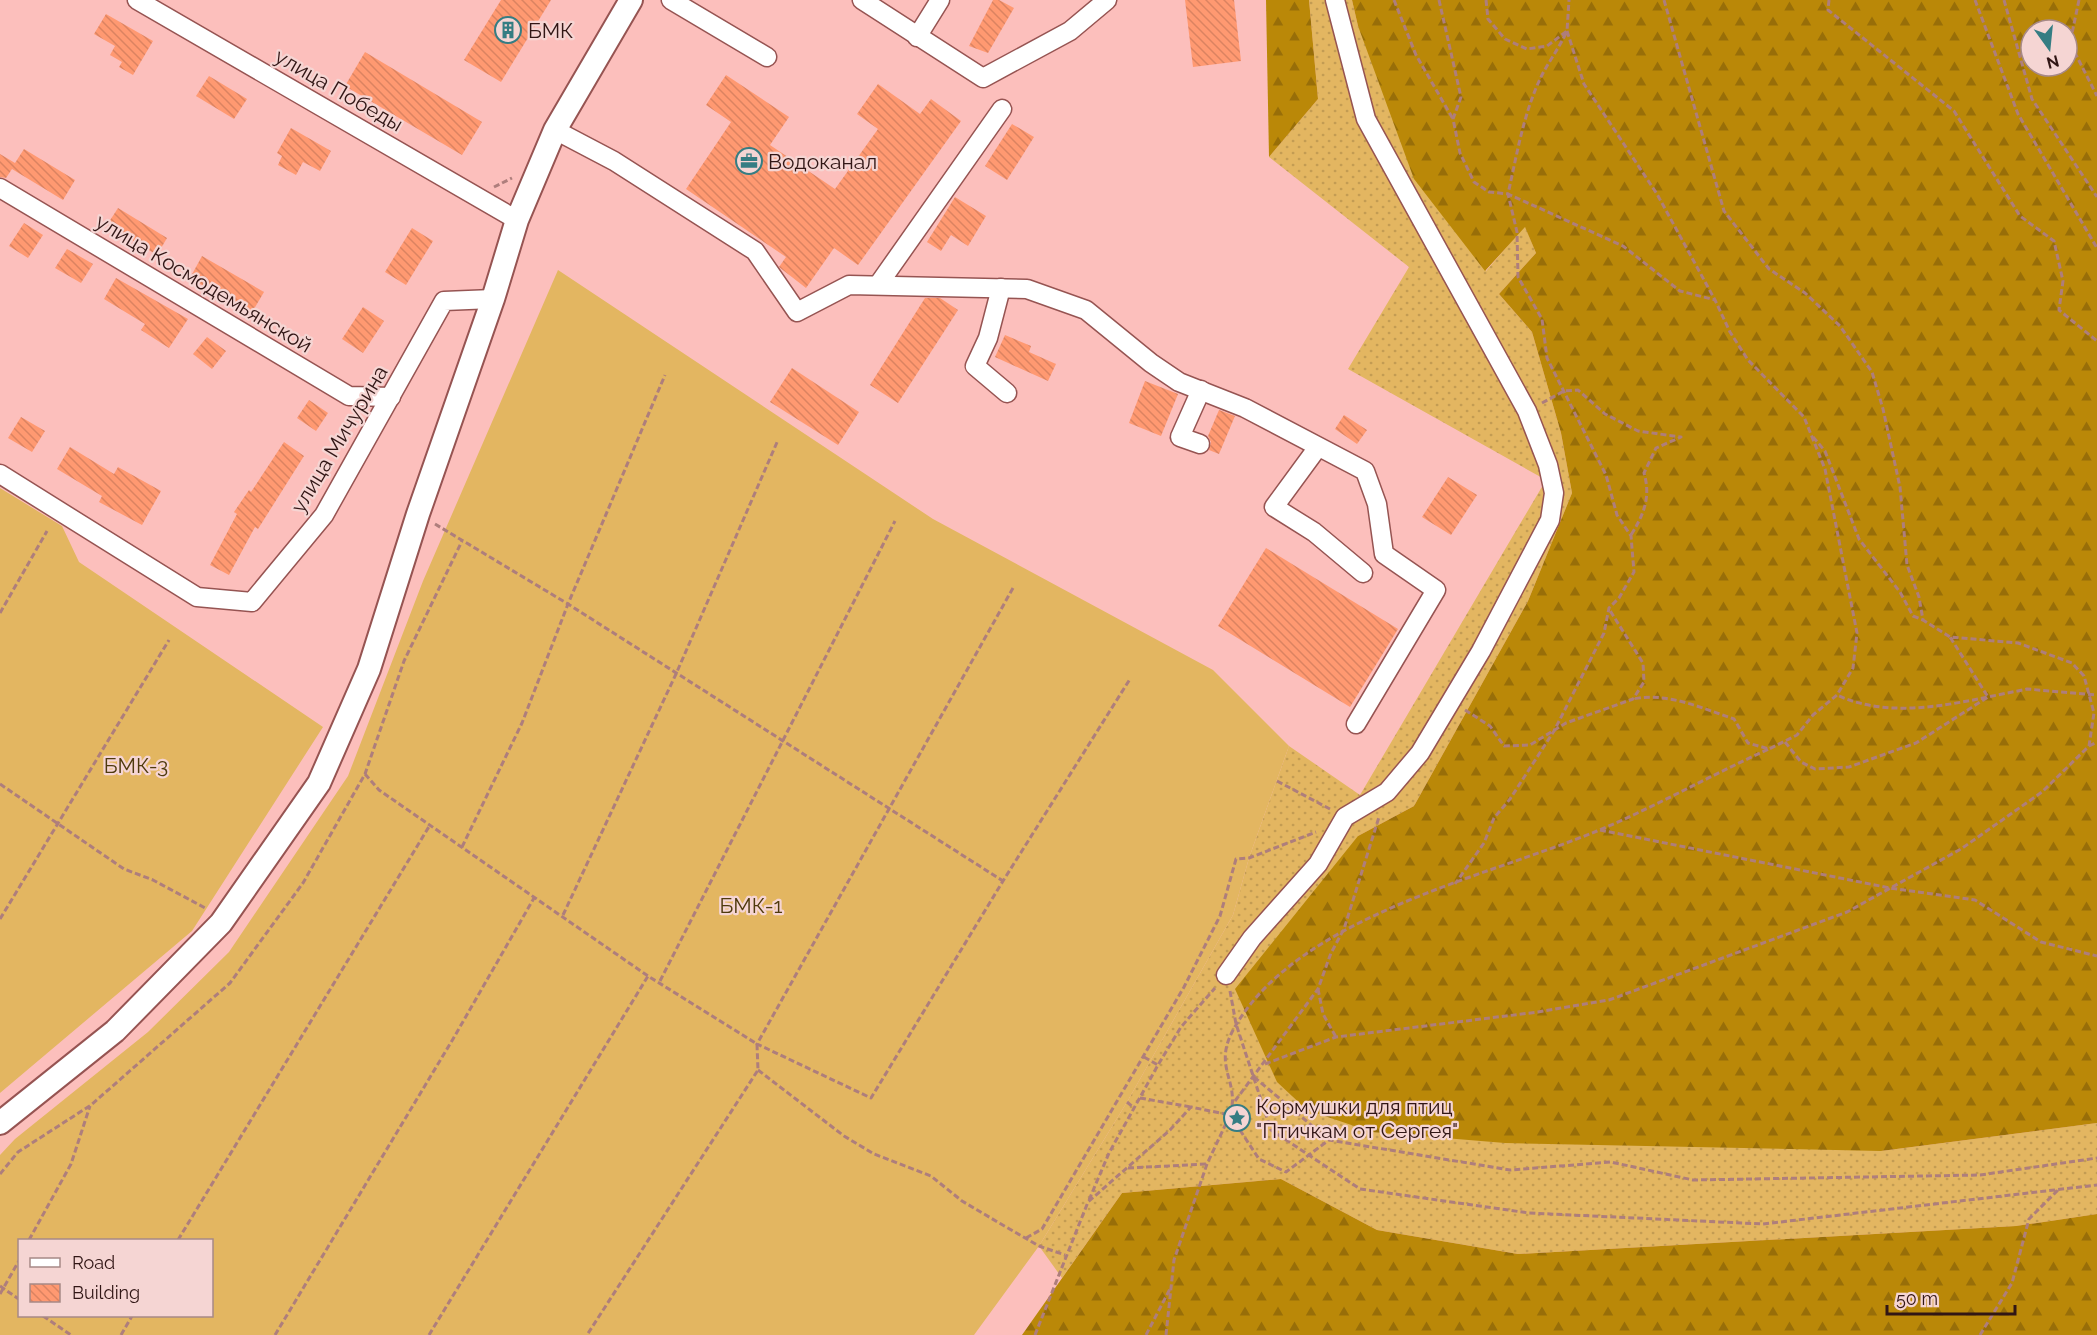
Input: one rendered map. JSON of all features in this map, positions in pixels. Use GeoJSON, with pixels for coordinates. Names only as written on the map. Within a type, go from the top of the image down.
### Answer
{"type":"FeatureCollection","features":[{"type":"Feature","properties":{"kind":"main road"},"geometry":{"type":"LineString","coordinates":[[0,1123],[115,1031],[221,923],[319,783],[369,669],[418,514],[493,299],[517,220],[555,130],[631,0]]}},
{"type":"Feature","properties":{"kind":"street","name":"улица Победы"},"geometry":{"type":"LineString","coordinates":[[137,0],[517,220]]}},
{"type":"Feature","properties":{"kind":"street"},"geometry":{"type":"LineString","coordinates":[[671,0],[767,57]]}},
{"type":"Feature","properties":{"kind":"street"},"geometry":{"type":"LineString","coordinates":[[862,0],[916,37],[983,78],[1070,31],[1107,0]]}},
{"type":"Feature","properties":{"kind":"street"},"geometry":{"type":"LineString","coordinates":[[916,37],[940,0]]}},
{"type":"Feature","properties":{"kind":"street"},"geometry":{"type":"LineString","coordinates":[[1226,975],[1252,938],[1318,864],[1345,817],[1387,792],[1420,753],[1550,520],[1554,493],[1537,430],[1365,119],[1335,0]]}},
{"type":"Feature","properties":{"kind":"street"},"geometry":{"type":"LineString","coordinates":[[878,285],[1002,109]]}},
{"type":"Feature","properties":{"kind":"street"},"geometry":{"type":"LineString","coordinates":[[555,130],[614,161],[755,251],[797,312],[849,285],[1027,289],[1086,310],[1151,363],[1179,382],[1245,408],[1365,471],[1377,504],[1384,554],[1436,590],[1356,724]]}},
{"type":"Feature","properties":{"kind":"street","name":"улица Космодемьянской"},"geometry":{"type":"LineString","coordinates":[[0,188],[349,396],[391,397]]}},
{"type":"Feature","properties":{"kind":"street"},"geometry":{"type":"LineString","coordinates":[[1001,288],[988,338],[975,366],[1007,393]]}},
{"type":"Feature","properties":{"kind":"street","name":"улица Мичурина"},"geometry":{"type":"LineString","coordinates":[[0,474],[197,597],[252,602],[324,515],[444,302],[493,299]]}},
{"type":"Feature","properties":{"kind":"street"},"geometry":{"type":"LineString","coordinates":[[1200,444],[1180,437],[1201,390]]}},
{"type":"Feature","properties":{"kind":"street"},"geometry":{"type":"LineString","coordinates":[[1318,447],[1274,507],[1314,532],[1363,573]]}},
{"type":"Feature","properties":{"kind":"path"},"geometry":{"type":"LineString","coordinates":[[1394,0],[1416,55],[1453,119],[1460,153],[1474,182],[1489,192],[1508,194],[1623,246],[1680,291],[1715,300]]}},
{"type":"Feature","properties":{"kind":"path"},"geometry":{"type":"LineString","coordinates":[[1439,0],[1461,97],[1453,119]]}},
{"type":"Feature","properties":{"kind":"path"},"geometry":{"type":"LineString","coordinates":[[1486,0],[1488,19],[1505,39],[1527,49],[1547,46],[1567,32]]}},
{"type":"Feature","properties":{"kind":"path"},"geometry":{"type":"LineString","coordinates":[[1234,1101],[1225,1072],[1225,1047],[1236,1024],[1258,996],[1295,962],[1344,929],[1599,830],[1785,742],[1797,735],[1813,715],[1837,695],[1853,668],[1857,633],[1825,469],[1804,417],[1749,360],[1730,332],[1657,194],[1584,84],[1567,32],[1569,0]]}},
{"type":"Feature","properties":{"kind":"path"},"geometry":{"type":"LineString","coordinates":[[1664,0],[1724,211],[1769,269],[1805,293],[1840,326],[1872,372],[1883,409],[1900,487],[1906,565],[1919,597],[1923,620]]}},
{"type":"Feature","properties":{"kind":"path"},"geometry":{"type":"LineString","coordinates":[[1828,0],[1828,10],[1954,111],[2020,216],[2054,241],[2063,281],[2059,310],[2097,341]]}},
{"type":"Feature","properties":{"kind":"path"},"geometry":{"type":"LineString","coordinates":[[1976,0],[2018,114],[2097,248]]}},
{"type":"Feature","properties":{"kind":"path"},"geometry":{"type":"LineString","coordinates":[[2004,0],[2032,99],[2097,197]]}},
{"type":"Feature","properties":{"kind":"path"},"geometry":{"type":"LineString","coordinates":[[2079,0],[2070,43],[2097,96]]}},
{"type":"Feature","properties":{"kind":"path"},"geometry":{"type":"LineString","coordinates":[[1455,884],[1484,843],[1494,818],[1510,799],[1554,730],[1604,633],[1609,609],[1619,598],[1634,572],[1630,536],[1617,515],[1606,475],[1547,358],[1542,320],[1518,277],[1517,232],[1508,194],[1522,132],[1539,84],[1567,32]]}},
{"type":"Feature","properties":{"kind":"path"},"geometry":{"type":"LineString","coordinates":[[462,847],[522,723],[568,604],[665,375]]}},
{"type":"Feature","properties":{"kind":"path"},"geometry":{"type":"LineString","coordinates":[[1527,411],[1564,391],[1578,390],[1605,414],[1638,431],[1681,437],[1656,448],[1644,472],[1648,487],[1644,514],[1630,536]]}},
{"type":"Feature","properties":{"kind":"path"},"geometry":{"type":"LineString","coordinates":[[1811,435],[1825,452],[1858,539],[1900,592],[1913,616],[1950,638],[1988,698]]}},
{"type":"Feature","properties":{"kind":"path"},"geometry":{"type":"LineString","coordinates":[[563,915],[676,674],[778,440]]}},
{"type":"Feature","properties":{"kind":"path"},"geometry":{"type":"LineString","coordinates":[[418,514],[568,604],[1003,881]]}},
{"type":"Feature","properties":{"kind":"path"},"geometry":{"type":"LineString","coordinates":[[660,981],[895,521]]}},
{"type":"Feature","properties":{"kind":"path"},"geometry":{"type":"LineString","coordinates":[[0,613],[47,531]]}},
{"type":"Feature","properties":{"kind":"path"},"geometry":{"type":"LineString","coordinates":[[587,1335],[758,1070],[757,1044],[1013,588]]}},
{"type":"Feature","properties":{"kind":"path"},"geometry":{"type":"LineString","coordinates":[[1609,609],[1643,663],[1644,682],[1633,699]]}},
{"type":"Feature","properties":{"kind":"path"},"geometry":{"type":"LineString","coordinates":[[1950,638],[2018,643],[2072,663],[2084,676],[2094,714],[2088,746]]}},
{"type":"Feature","properties":{"kind":"path"},"geometry":{"type":"LineString","coordinates":[[0,919],[169,640]]}},
{"type":"Feature","properties":{"kind":"path"},"geometry":{"type":"LineString","coordinates":[[365,774],[379,790],[534,898],[563,915],[648,976],[660,981],[757,1044],[871,1098],[1003,881],[1130,679]]}},
{"type":"Feature","properties":{"kind":"path"},"geometry":{"type":"LineString","coordinates":[[1837,695],[1855,704],[1925,709],[2027,689],[2097,695]]}},
{"type":"Feature","properties":{"kind":"path"},"geometry":{"type":"LineString","coordinates":[[1450,701],[1490,726],[1504,746],[1530,745],[1566,723],[1633,699],[1652,696],[1675,700],[1734,718],[1748,743],[1768,749]]}},
{"type":"Feature","properties":{"kind":"path"},"geometry":{"type":"LineString","coordinates":[[1785,742],[1801,762],[1815,769],[1849,767],[1916,743],[1988,698]]}},
{"type":"Feature","properties":{"kind":"path"},"geometry":{"type":"LineString","coordinates":[[1265,1064],[1336,1037],[1538,1012],[1609,1000],[1847,912],[1961,849],[2042,792],[2088,746],[2097,741]]}},
{"type":"Feature","properties":{"kind":"path"},"geometry":{"type":"LineString","coordinates":[[1277,781],[1345,817]]}},
{"type":"Feature","properties":{"kind":"path"},"geometry":{"type":"LineString","coordinates":[[0,784],[124,869],[153,880],[206,907],[221,923]]}},
{"type":"Feature","properties":{"kind":"path"},"geometry":{"type":"LineString","coordinates":[[1166,1335],[1174,1260],[1207,1164],[1230,1115],[1234,1101],[1265,1064],[1318,990],[1331,953],[1344,929],[1387,792]]}},
{"type":"Feature","properties":{"kind":"path"},"geometry":{"type":"LineString","coordinates":[[1026,1238],[1042,1229],[1144,1057],[1220,916],[1236,859],[1249,858],[1302,839],[1345,817]]}},
{"type":"Feature","properties":{"kind":"path"},"geometry":{"type":"LineString","coordinates":[[179,1239],[430,825]]}},
{"type":"Feature","properties":{"kind":"path"},"geometry":{"type":"LineString","coordinates":[[1599,830],[1890,888],[1975,900],[2041,942],[2097,956]]}},
{"type":"Feature","properties":{"kind":"path"},"geometry":{"type":"LineString","coordinates":[[275,1335],[453,1040],[534,898]]}},
{"type":"Feature","properties":{"kind":"path"},"geometry":{"type":"LineString","coordinates":[[1226,975],[1236,1024],[1271,1130],[1360,1190],[1528,1214],[1763,1224],[2097,1185]]}},
{"type":"Feature","properties":{"kind":"path"},"geometry":{"type":"LineString","coordinates":[[1035,1335],[1109,1153],[1181,1027],[1226,975]]}},
{"type":"Feature","properties":{"kind":"path"},"geometry":{"type":"LineString","coordinates":[[429,1335],[648,976]]}},
{"type":"Feature","properties":{"kind":"path"},"geometry":{"type":"LineString","coordinates":[[1318,990],[1323,1014],[1336,1037]]}},
{"type":"Feature","properties":{"kind":"path"},"geometry":{"type":"LineString","coordinates":[[1144,1057],[1158,1065]]}},
{"type":"Feature","properties":{"kind":"path"},"geometry":{"type":"LineString","coordinates":[[758,1070],[844,1136],[874,1154],[931,1176],[962,1201],[1026,1238],[1066,1256]]}},
{"type":"Feature","properties":{"kind":"path"},"geometry":{"type":"LineString","coordinates":[[1254,1077],[1329,1140],[1510,1170],[1611,1162],[1693,1180],[1980,1175],[2097,1158]]}},
{"type":"Feature","properties":{"kind":"path"},"geometry":{"type":"LineString","coordinates":[[1140,1098],[1230,1115],[1259,1159],[1286,1172],[1329,1140]]}},
{"type":"Feature","properties":{"kind":"path"},"geometry":{"type":"LineString","coordinates":[[1127,1102],[1134,1108]]}},
{"type":"Feature","properties":{"kind":"path"},"geometry":{"type":"LineString","coordinates":[[30,1239],[70,1164],[91,1105]]}},
{"type":"Feature","properties":{"kind":"path"},"geometry":{"type":"LineString","coordinates":[[1088,1202],[1170,1130],[1191,1107]]}},
{"type":"Feature","properties":{"kind":"path"},"geometry":{"type":"LineString","coordinates":[[1127,1168],[1207,1164]]}},
{"type":"Feature","properties":{"kind":"path"},"geometry":{"type":"LineString","coordinates":[[1980,1335],[2012,1282],[2029,1219],[2058,1190]]}},
{"type":"Feature","properties":{"kind":"path"},"geometry":{"type":"LineString","coordinates":[[0,1294],[18,1262]]}},
{"type":"Feature","properties":{"kind":"path"},"geometry":{"type":"LineString","coordinates":[[1146,1335],[1172,1286]]}},
{"type":"Feature","properties":{"kind":"path"},"geometry":{"type":"LineString","coordinates":[[2,1287],[18,1299]]}},
{"type":"Feature","properties":{"kind":"path"},"geometry":{"type":"LineString","coordinates":[[44,1317],[71,1335]]}},
{"type":"Feature","properties":{"kind":"path"},"geometry":{"type":"LineString","coordinates":[[121,1335],[131,1317]]}},
{"type":"Feature","properties":{"kind":"green space"},"geometry":{"type":"Polygon","coordinates":[[[1266,0],[1309,0],[1318,99],[1269,157],[1266,0]]]}},
{"type":"Feature","properties":{"kind":"green space"},"geometry":{"type":"Polygon","coordinates":[[[1309,0],[1352,0],[1358,26],[1486,271],[1525,226],[1536,253],[1499,294],[1532,332],[1561,433],[1572,493],[1528,601],[1414,806],[1358,836],[1881,1151],[2097,1123],[2097,1214],[2016,1226],[1518,1254],[1377,1230],[1281,1179],[1122,1193],[1062,1278],[1039,1246],[1127,1102],[1233,915],[1249,858],[1289,746],[1360,795],[1546,480],[1348,369],[1409,267],[1269,157],[1318,99],[1309,0]]]}},
{"type":"Feature","properties":{"kind":"green space"},"geometry":{"type":"Polygon","coordinates":[[[1352,0],[2097,0],[2097,1123],[1881,1151],[1505,1143],[1372,1132],[1307,1110],[1277,1082],[1235,989],[1358,836],[1414,806],[1528,601],[1572,493],[1561,433],[1532,332],[1499,294],[1536,253],[1525,227],[1485,271],[1414,179],[1358,26],[1352,0]]]}},
{"type":"Feature","properties":{"kind":"green space","name":"БМК-1"},"geometry":{"type":"Polygon","coordinates":[[[558,270],[933,519],[1213,670],[1289,746],[1249,858],[1233,915],[1127,1102],[1039,1246],[974,1335],[0,1335],[0,1155],[15,1139],[148,1032],[229,952],[348,776],[423,581],[558,270]]]}},
{"type":"Feature","properties":{"kind":"green space","name":"БМК-3"},"geometry":{"type":"Polygon","coordinates":[[[0,488],[62,526],[79,562],[323,727],[192,931],[0,1093],[0,488]]]}},
{"type":"Feature","properties":{"kind":"green space"},"geometry":{"type":"Polygon","coordinates":[[[1281,1179],[1377,1230],[1518,1254],[2016,1226],[2097,1214],[2097,1335],[1022,1335],[1122,1193],[1281,1179]]]}},
{"type":"Feature","properties":{"kind":"building","name":"БМК"},"geometry":{"type":"Polygon","coordinates":[[[501,0],[551,0],[501,82],[464,60],[501,0]]]}},
{"type":"Feature","properties":{"kind":"building"},"geometry":{"type":"Polygon","coordinates":[[[993,0],[999,0],[1014,8],[988,53],[969,46],[993,0]]]}},
{"type":"Feature","properties":{"kind":"building"},"geometry":{"type":"Polygon","coordinates":[[[1185,0],[1234,0],[1241,61],[1193,67],[1185,0]]]}},
{"type":"Feature","properties":{"kind":"building"},"geometry":{"type":"Polygon","coordinates":[[[106,14],[153,41],[133,75],[119,67],[122,62],[110,55],[115,46],[94,34],[106,14]]]}},
{"type":"Feature","properties":{"kind":"building"},"geometry":{"type":"Polygon","coordinates":[[[365,52],[482,122],[462,155],[345,86],[365,52]]]}},
{"type":"Feature","properties":{"kind":"building"},"geometry":{"type":"Polygon","coordinates":[[[726,75],[789,117],[770,145],[835,189],[878,129],[857,114],[878,84],[920,114],[931,99],[961,121],[858,265],[834,248],[806,288],[779,267],[786,257],[686,189],[731,122],[706,105],[726,75]]]}},
{"type":"Feature","properties":{"kind":"building"},"geometry":{"type":"Polygon","coordinates":[[[209,76],[247,99],[234,119],[196,96],[209,76]]]}},
{"type":"Feature","properties":{"kind":"building"},"geometry":{"type":"Polygon","coordinates":[[[1012,124],[1034,137],[1007,180],[985,166],[1012,124]]]}},
{"type":"Feature","properties":{"kind":"building"},"geometry":{"type":"Polygon","coordinates":[[[291,128],[331,151],[320,171],[303,162],[296,175],[278,165],[282,156],[277,153],[291,128]]]}},
{"type":"Feature","properties":{"kind":"building"},"geometry":{"type":"Polygon","coordinates":[[[24,149],[75,180],[63,200],[12,169],[6,178],[0,177],[0,154],[15,163],[24,149]]]}},
{"type":"Feature","properties":{"kind":"building"},"geometry":{"type":"Polygon","coordinates":[[[955,197],[986,216],[968,246],[951,235],[941,251],[927,242],[955,197]]]}},
{"type":"Feature","properties":{"kind":"building"},"geometry":{"type":"Polygon","coordinates":[[[118,208],[167,238],[157,255],[107,225],[118,208]]]}},
{"type":"Feature","properties":{"kind":"building"},"geometry":{"type":"Polygon","coordinates":[[[24,223],[43,235],[28,258],[9,246],[24,223]]]}},
{"type":"Feature","properties":{"kind":"building"},"geometry":{"type":"Polygon","coordinates":[[[412,228],[433,241],[406,285],[385,272],[412,228]]]}},
{"type":"Feature","properties":{"kind":"building"},"geometry":{"type":"Polygon","coordinates":[[[67,249],[93,264],[81,283],[55,268],[67,249]]]}},
{"type":"Feature","properties":{"kind":"building"},"geometry":{"type":"Polygon","coordinates":[[[202,256],[264,292],[251,314],[190,278],[202,256]]]}},
{"type":"Feature","properties":{"kind":"building"},"geometry":{"type":"Polygon","coordinates":[[[116,278],[188,319],[169,348],[141,330],[145,324],[104,299],[116,278]]]}},
{"type":"Feature","properties":{"kind":"building"},"geometry":{"type":"Polygon","coordinates":[[[925,298],[940,298],[958,310],[898,403],[870,385],[925,298]]]}},
{"type":"Feature","properties":{"kind":"building"},"geometry":{"type":"Polygon","coordinates":[[[363,307],[384,321],[363,353],[342,339],[363,307]]]}},
{"type":"Feature","properties":{"kind":"building"},"geometry":{"type":"Polygon","coordinates":[[[1005,335],[1031,346],[1029,352],[1056,364],[1048,381],[995,357],[1005,335]]]}},
{"type":"Feature","properties":{"kind":"building"},"geometry":{"type":"Polygon","coordinates":[[[207,337],[226,351],[212,369],[193,354],[207,337]]]}},
{"type":"Feature","properties":{"kind":"building"},"geometry":{"type":"Polygon","coordinates":[[[792,368],[859,412],[838,445],[770,402],[792,368]]]}},
{"type":"Feature","properties":{"kind":"building"},"geometry":{"type":"Polygon","coordinates":[[[1145,381],[1178,394],[1161,436],[1129,423],[1145,381]]]}},
{"type":"Feature","properties":{"kind":"building"},"geometry":{"type":"Polygon","coordinates":[[[309,400],[328,413],[316,431],[297,418],[309,400]]]}},
{"type":"Feature","properties":{"kind":"building"},"geometry":{"type":"Polygon","coordinates":[[[1219,410],[1235,416],[1219,454],[1209,450],[1211,442],[1208,436],[1219,410]]]}},
{"type":"Feature","properties":{"kind":"building"},"geometry":{"type":"Polygon","coordinates":[[[1344,415],[1367,430],[1357,444],[1335,429],[1344,415]]]}},
{"type":"Feature","properties":{"kind":"building"},"geometry":{"type":"Polygon","coordinates":[[[21,417],[45,431],[32,452],[8,438],[21,417]]]}},
{"type":"Feature","properties":{"kind":"building"},"geometry":{"type":"Polygon","coordinates":[[[284,442],[304,456],[258,529],[255,527],[229,575],[210,565],[237,514],[234,512],[249,490],[251,492],[284,442]]]}},
{"type":"Feature","properties":{"kind":"building"},"geometry":{"type":"Polygon","coordinates":[[[70,447],[114,474],[118,467],[161,491],[142,525],[99,502],[102,496],[57,469],[70,447]]]}},
{"type":"Feature","properties":{"kind":"building"},"geometry":{"type":"Polygon","coordinates":[[[1448,477],[1477,495],[1451,535],[1422,517],[1448,477]]]}},
{"type":"Feature","properties":{"kind":"building"},"geometry":{"type":"Polygon","coordinates":[[[1266,548],[1398,629],[1350,707],[1218,626],[1266,548]]]}},
{"type":"Feature","properties":{"kind":"place","name":"БМК"},"geometry":{"type":"Point","coordinates":[508,30]}},
{"type":"Feature","properties":{"kind":"place","name":"Водоканал"},"geometry":{"type":"Point","coordinates":[749,161]}},
{"type":"Feature","properties":{"kind":"place","name":"Кормушки для птиц \"Птичкам от Сергея\""},"geometry":{"type":"Point","coordinates":[1237,1118]}}]}
